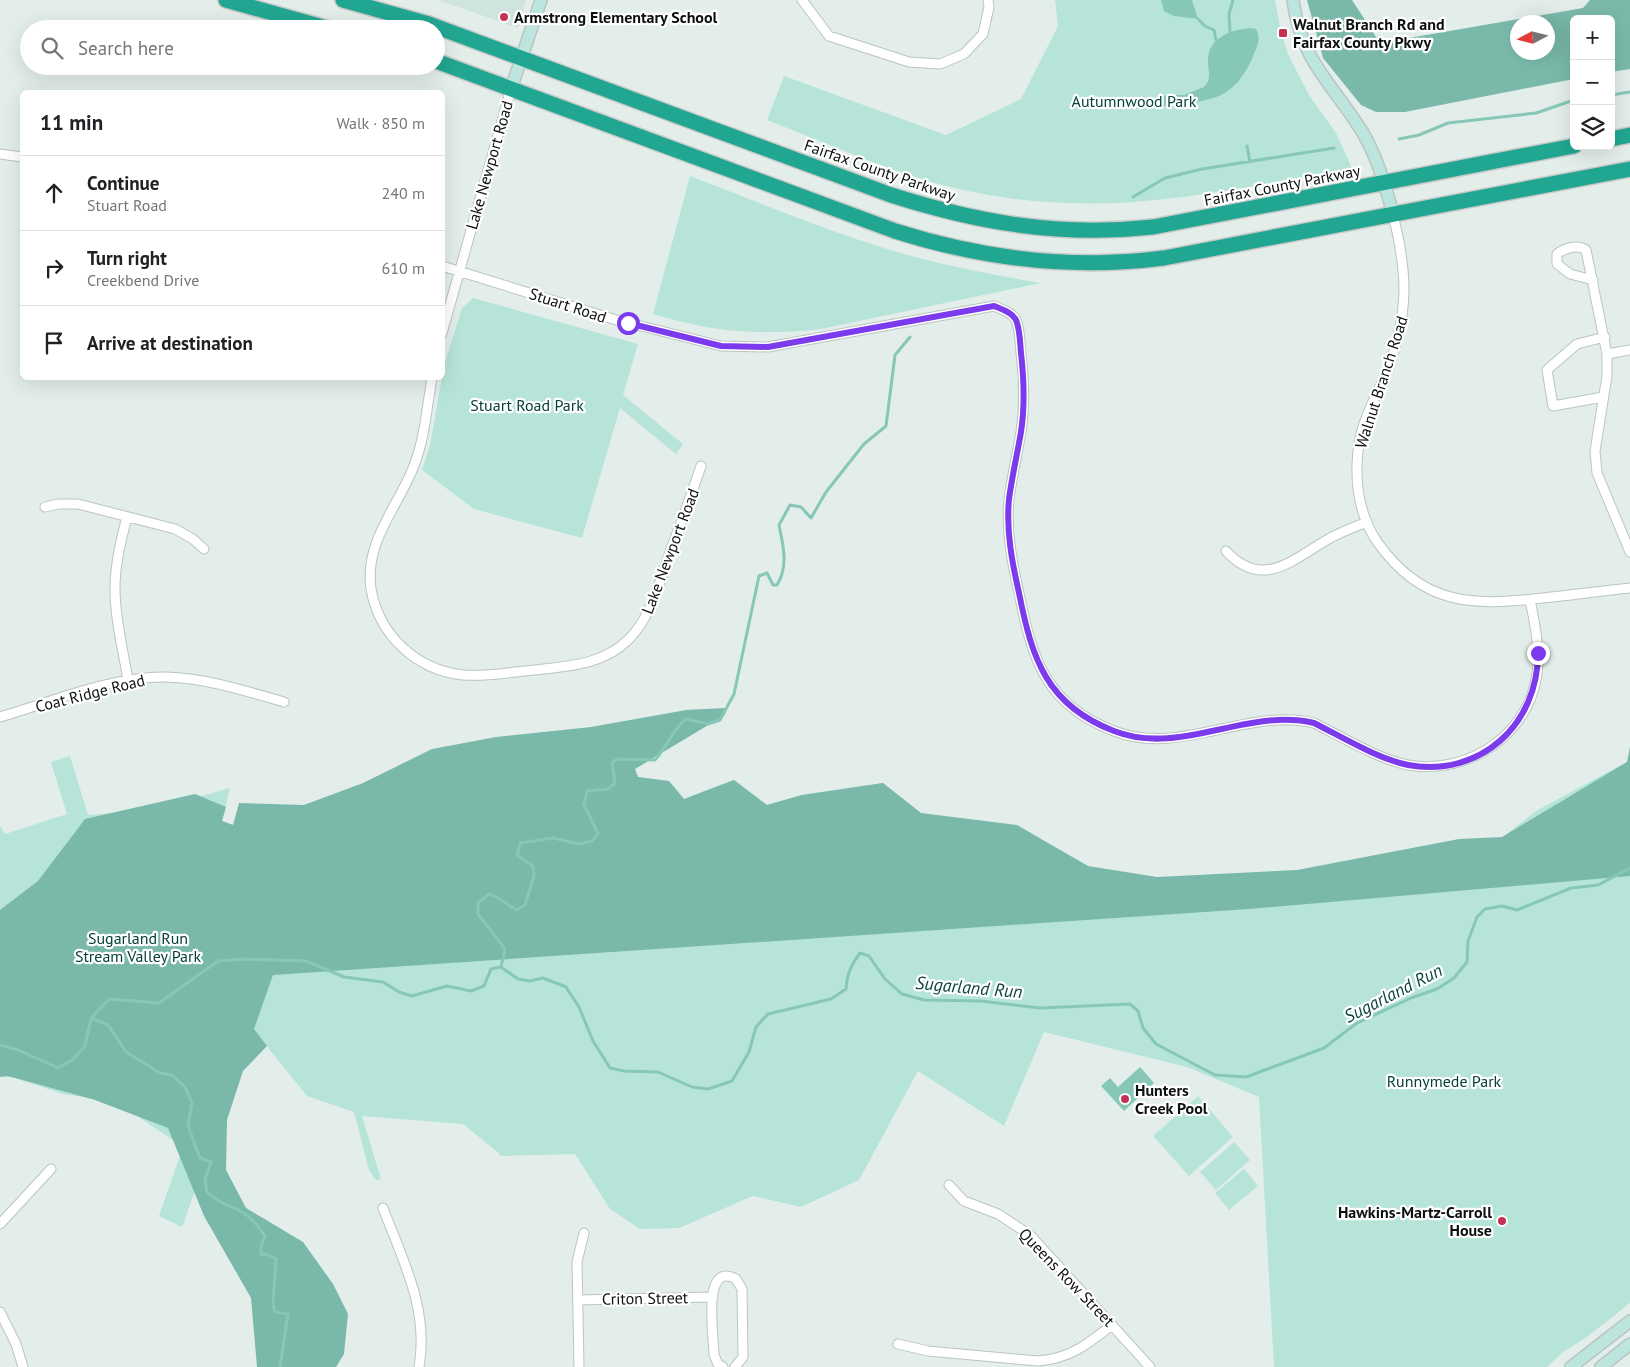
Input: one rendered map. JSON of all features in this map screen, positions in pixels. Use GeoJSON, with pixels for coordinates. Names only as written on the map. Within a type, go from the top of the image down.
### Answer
{"type":"FeatureCollection","features":[{"type":"Feature","properties":{"kind":"highway"},"geometry":{"type":"LineString","coordinates":[[226,0],[298,20]]}},
{"type":"Feature","properties":{"kind":"highway","name":"Fairfax County Parkway"},"geometry":{"type":"LineString","coordinates":[[343,0],[415,20]]}},
{"type":"Feature","properties":{"kind":"highway","name":"Fairfax County Parkway"},"geometry":{"type":"LineString","coordinates":[[445,30],[891,195],[956,215],[1016,226],[1088,230],[1153,227],[1570,147]]}},
{"type":"Feature","properties":{"kind":"highway"},"geometry":{"type":"LineString","coordinates":[[445,64],[895,231],[933,243],[1019,260],[1063,263],[1134,262],[1393,215],[1630,168]]}},
{"type":"Feature","properties":{"kind":"highway"},"geometry":{"type":"LineString","coordinates":[[1615,138],[1630,135]]}},
{"type":"Feature","properties":{"kind":"street","name":"Lake Newport Road"},"geometry":{"type":"LineString","coordinates":[[445,321],[511,89],[541,0]]}},
{"type":"Feature","properties":{"kind":"street"},"geometry":{"type":"LineString","coordinates":[[802,0],[829,36],[909,62],[940,64],[964,54],[982,34],[989,7],[988,0]]}},
{"type":"Feature","properties":{"kind":"street","name":"Walnut Branch Road"},"geometry":{"type":"LineString","coordinates":[[1293,0],[1300,33],[1307,52],[1317,70],[1372,149],[1385,182],[1404,271],[1405,300],[1396,341],[1388,369],[1362,431],[1357,455],[1358,491],[1367,522],[1387,555],[1400,569],[1432,591],[1464,601],[1484,603],[1530,600],[1630,588]]}},
{"type":"Feature","properties":{"kind":"street"},"geometry":{"type":"LineString","coordinates":[[0,154],[20,156]]}},
{"type":"Feature","properties":{"kind":"street"},"geometry":{"type":"LineString","coordinates":[[1593,280],[1563,270],[1557,264],[1557,254],[1571,248],[1585,248],[1593,280],[1608,354],[1607,376],[1594,451],[1596,473],[1630,552]]}},
{"type":"Feature","properties":{"kind":"street","name":"Stuart Road"},"geometry":{"type":"LineString","coordinates":[[445,267],[613,319],[721,346],[768,347],[994,306],[1007,312],[1015,319],[1020,344],[1023,401],[1021,431],[1009,501],[1010,552],[1028,640],[1043,674],[1067,703],[1098,725],[1136,737],[1174,738],[1267,719],[1301,720],[1314,723],[1390,759],[1406,764],[1423,767],[1456,764],[1488,750],[1502,740],[1519,720],[1532,696],[1536,681],[1538,653],[1530,600]]}},
{"type":"Feature","properties":{"kind":"street"},"geometry":{"type":"LineString","coordinates":[[1603,397],[1553,406],[1547,370],[1577,344],[1605,337]]}},
{"type":"Feature","properties":{"kind":"street"},"geometry":{"type":"LineString","coordinates":[[1608,354],[1630,350]]}},
{"type":"Feature","properties":{"kind":"street","name":"Lake Newport Road"},"geometry":{"type":"LineString","coordinates":[[432,380],[416,462],[376,539],[371,562],[371,587],[381,619],[399,645],[416,659],[448,673],[476,675],[573,666],[596,660],[618,649],[630,639],[648,613],[687,511],[701,466]]}},
{"type":"Feature","properties":{"kind":"street"},"geometry":{"type":"LineString","coordinates":[[45,507],[71,503],[176,529],[204,549]]}},
{"type":"Feature","properties":{"kind":"street"},"geometry":{"type":"LineString","coordinates":[[127,517],[116,565],[115,587],[116,610],[128,680]]}},
{"type":"Feature","properties":{"kind":"street"},"geometry":{"type":"LineString","coordinates":[[1226,551],[1243,566],[1265,571],[1292,562],[1337,535],[1367,522]]}},
{"type":"Feature","properties":{"kind":"street","name":"Coat Ridge Road"},"geometry":{"type":"LineString","coordinates":[[0,717],[128,680],[165,677],[210,682],[284,702]]}},
{"type":"Feature","properties":{"kind":"street"},"geometry":{"type":"LineString","coordinates":[[0,1224],[51,1168]]}},
{"type":"Feature","properties":{"kind":"street","name":"Queens Row Street"},"geometry":{"type":"LineString","coordinates":[[949,1185],[964,1200],[998,1214],[1030,1235],[1150,1367]]}},
{"type":"Feature","properties":{"kind":"street"},"geometry":{"type":"LineString","coordinates":[[383,1208],[416,1292],[422,1330],[419,1367]]}},
{"type":"Feature","properties":{"kind":"street"},"geometry":{"type":"LineString","coordinates":[[579,1367],[577,1262],[584,1233]]}},
{"type":"Feature","properties":{"kind":"street","name":"Criton Street"},"geometry":{"type":"LineString","coordinates":[[723,1367],[718,1364],[714,1355],[712,1287],[719,1277],[731,1276],[740,1283],[743,1357],[735,1367]]}},
{"type":"Feature","properties":{"kind":"street","name":"Criton Street"},"geometry":{"type":"LineString","coordinates":[[578,1300],[712,1297]]}},
{"type":"Feature","properties":{"kind":"street"},"geometry":{"type":"LineString","coordinates":[[0,1312],[16,1344],[23,1367]]}},
{"type":"Feature","properties":{"kind":"street"},"geometry":{"type":"LineString","coordinates":[[1570,1367],[1630,1322]]}},
{"type":"Feature","properties":{"kind":"street"},"geometry":{"type":"LineString","coordinates":[[898,1344],[928,1351],[1038,1361],[1053,1360],[1080,1350],[1112,1325]]}},
{"type":"Feature","properties":{"kind":"street"},"geometry":{"type":"LineString","coordinates":[[1601,1367],[1630,1344]]}},
{"type":"Feature","properties":{"kind":"shaded area","name":"Armstrong Elementary School"},"geometry":{"type":"Polygon","coordinates":[[[438,0],[526,0],[518,28],[438,0]]]}},
{"type":"Feature","properties":{"kind":"shaded area"},"geometry":{"type":"Polygon","coordinates":[[[1161,0],[1192,0],[1198,19],[1174,16],[1164,11],[1161,0]]]}},
{"type":"Feature","properties":{"kind":"shaded area"},"geometry":{"type":"Polygon","coordinates":[[[1250,28],[1256,29],[1259,38],[1258,45],[1247,68],[1233,87],[1214,98],[1203,101],[1162,107],[1157,106],[1157,101],[1166,95],[1184,95],[1204,87],[1209,78],[1208,61],[1212,46],[1228,33],[1250,28]]]}},
{"type":"Feature","properties":{"kind":"shaded area","name":"Hunters Creek Pool"},"geometry":{"type":"Polygon","coordinates":[[[1140,1067],[1154,1083],[1124,1111],[1101,1086],[1110,1078],[1118,1087],[1140,1067]]]}},
{"type":"Feature","properties":{"kind":"green space","name":"Autumnwood Park"},"geometry":{"type":"Polygon","coordinates":[[[1055,0],[1275,0],[1281,32],[1288,54],[1309,95],[1336,133],[1352,168],[1166,199],[1120,203],[1027,200],[951,187],[897,171],[767,120],[784,76],[946,135],[1021,99],[1058,26],[1055,0]]]}},
{"type":"Feature","properties":{"kind":"green space"},"geometry":{"type":"Polygon","coordinates":[[[1307,0],[1352,0],[1380,43],[1510,21],[1510,60],[1555,60],[1555,15],[1542,15],[1583,8],[1590,0],[1630,0],[1630,69],[1615,71],[1615,15],[1570,15],[1570,80],[1405,112],[1376,112],[1361,105],[1323,58],[1307,0]]]}},
{"type":"Feature","properties":{"kind":"green space"},"geometry":{"type":"Polygon","coordinates":[[[690,176],[801,219],[886,249],[946,265],[1041,283],[821,329],[799,331],[757,332],[716,329],[653,314],[690,176]]]}},
{"type":"Feature","properties":{"kind":"green space","name":"Stuart Road Park"},"geometry":{"type":"Polygon","coordinates":[[[473,298],[638,344],[623,395],[683,444],[676,454],[620,408],[582,538],[474,509],[422,470],[430,445],[442,380],[445,380],[445,363],[462,308],[473,298]]]}},
{"type":"Feature","properties":{"kind":"green space","name":"Runnymede Park"},"geometry":{"type":"Polygon","coordinates":[[[727,708],[634,769],[637,777],[669,781],[684,799],[733,780],[767,805],[801,795],[882,783],[921,813],[1096,896],[1466,866],[1536,811],[1630,760],[1630,1303],[1587,1337],[1563,1352],[1547,1367],[1274,1367],[1259,1097],[1187,1067],[1044,1032],[1004,1126],[918,1071],[859,1180],[801,1207],[753,1196],[679,1228],[640,1229],[610,1209],[575,1154],[500,1156],[500,1154],[463,1124],[362,1116],[381,1179],[376,1180],[369,1170],[354,1112],[307,1096],[253,1029],[182,1227],[159,1216],[183,1147],[116,1102],[63,1094],[15,1078],[0,1076],[0,826],[5,834],[67,814],[51,762],[70,756],[88,815],[156,809],[230,788],[222,821],[287,843],[595,757],[685,710],[727,708]]]}},
{"type":"Feature","properties":{"kind":"green space","name":"Sugarland Run Stream Valley Park"},"geometry":{"type":"Polygon","coordinates":[[[727,708],[725,715],[635,769],[638,777],[669,781],[684,799],[734,780],[767,805],[802,795],[883,783],[921,813],[1017,825],[1088,866],[1157,877],[1297,870],[1459,839],[1502,837],[1627,762],[1630,747],[1630,876],[1249,909],[273,975],[254,1029],[267,1046],[243,1071],[227,1120],[226,1170],[246,1208],[303,1242],[333,1284],[348,1314],[344,1354],[336,1367],[257,1367],[251,1298],[204,1216],[168,1128],[95,1100],[8,1076],[0,1077],[0,910],[38,881],[85,819],[195,794],[226,807],[222,821],[233,825],[239,803],[304,805],[363,783],[432,749],[496,737],[591,727],[686,710],[727,708]]]}},
{"type":"Feature","properties":{"kind":"green space"},"geometry":{"type":"Polygon","coordinates":[[[1198,1096],[1233,1137],[1189,1176],[1153,1136],[1198,1096]]]}},
{"type":"Feature","properties":{"kind":"green space"},"geometry":{"type":"Polygon","coordinates":[[[1234,1142],[1250,1160],[1216,1190],[1200,1172],[1234,1142]]]}},
{"type":"Feature","properties":{"kind":"green space"},"geometry":{"type":"Polygon","coordinates":[[[1244,1169],[1258,1186],[1229,1210],[1215,1193],[1244,1169]]]}},
{"type":"Feature","properties":{"kind":"waterway"},"geometry":{"type":"LineString","coordinates":[[1230,33],[1229,14],[1233,0]]}},
{"type":"Feature","properties":{"kind":"waterway"},"geometry":{"type":"LineString","coordinates":[[1198,19],[1205,26],[1214,30],[1216,40]]}},
{"type":"Feature","properties":{"kind":"waterway"},"geometry":{"type":"LineString","coordinates":[[1615,94],[1630,92]]}},
{"type":"Feature","properties":{"kind":"waterway"},"geometry":{"type":"LineString","coordinates":[[1399,139],[1419,135],[1448,123],[1536,113],[1570,101]]}},
{"type":"Feature","properties":{"kind":"waterway"},"geometry":{"type":"LineString","coordinates":[[1247,146],[1250,162]]}},
{"type":"Feature","properties":{"kind":"waterway"},"geometry":{"type":"LineString","coordinates":[[1133,197],[1165,178],[1202,169],[1334,148]]}},
{"type":"Feature","properties":{"kind":"waterway"},"geometry":{"type":"LineString","coordinates":[[501,967],[505,949],[478,914],[478,903],[489,894],[517,910],[525,905],[534,876],[533,866],[517,855],[520,843],[553,838],[579,844],[592,841],[598,834],[584,804],[587,791],[608,789],[615,783],[612,763],[617,759],[655,760],[677,728],[686,719],[708,724],[720,720],[734,694],[759,576],[767,573],[773,585],[777,585],[781,578],[784,555],[779,525],[790,505],[801,507],[811,518],[826,492],[864,444],[886,426],[895,355],[910,337]]}},
{"type":"Feature","properties":{"kind":"waterway","name":"Sugarland Run"},"geometry":{"type":"LineString","coordinates":[[0,1045],[18,1050],[58,1068],[72,1060],[85,1046],[91,1018],[109,999],[159,1003],[218,961],[242,959],[306,961],[344,977],[383,982],[399,992],[412,996],[447,986],[471,991],[484,986],[491,969],[501,967],[518,979],[530,981],[543,978],[566,987],[579,1007],[593,1041],[610,1068],[624,1071],[658,1072],[692,1087],[708,1089],[732,1081],[749,1052],[756,1027],[768,1014],[831,999],[846,989],[850,970],[860,953],[869,956],[885,979],[902,994],[924,1000],[981,1001],[1040,1008],[1130,1004],[1138,1011],[1143,1028],[1156,1044],[1215,1075],[1246,1077],[1324,1048],[1357,1023],[1411,998],[1437,989],[1454,978],[1467,962],[1468,941],[1477,917],[1485,909],[1502,906],[1517,910],[1571,888],[1598,885],[1630,868]]}},
{"type":"Feature","properties":{"kind":"waterway"},"geometry":{"type":"LineString","coordinates":[[91,1018],[108,1025],[126,1052],[160,1073],[172,1075],[185,1087],[192,1103],[188,1126],[200,1158],[211,1162],[205,1179],[207,1192],[252,1219],[265,1236],[261,1247],[261,1255],[267,1254],[276,1259],[273,1304],[275,1312],[288,1314],[280,1367]]}},
{"type":"Feature","properties":{"kind":"place","name":"Armstrong Elementary School"},"geometry":{"type":"Point","coordinates":[504,17]}},
{"type":"Feature","properties":{"kind":"place","name":"Walnut Branch Rd and Fairfax County Pkwy"},"geometry":{"type":"Point","coordinates":[1283,33]}},
{"type":"Feature","properties":{"kind":"place","name":"Hunters Creek Pool"},"geometry":{"type":"Point","coordinates":[1125,1099]}},
{"type":"Feature","properties":{"kind":"place","name":"Hawkins-Martz-Carroll House"},"geometry":{"type":"Point","coordinates":[1502,1221]}},
{"type":"Feature","properties":{"kind":"route"},"geometry":{"type":"LineString","coordinates":[[628,323],[696,342],[744,348],[768,347],[818,339],[994,306],[1007,312],[1015,319],[1023,372],[1021,431],[1012,475],[1008,526],[1010,552],[1028,640],[1043,674],[1067,703],[1098,725],[1116,732],[1136,737],[1174,738],[1267,719],[1283,718],[1314,723],[1390,759],[1406,764],[1423,767],[1456,764],[1488,750],[1502,740],[1514,727],[1532,696],[1536,681],[1538,653]]}}]}
